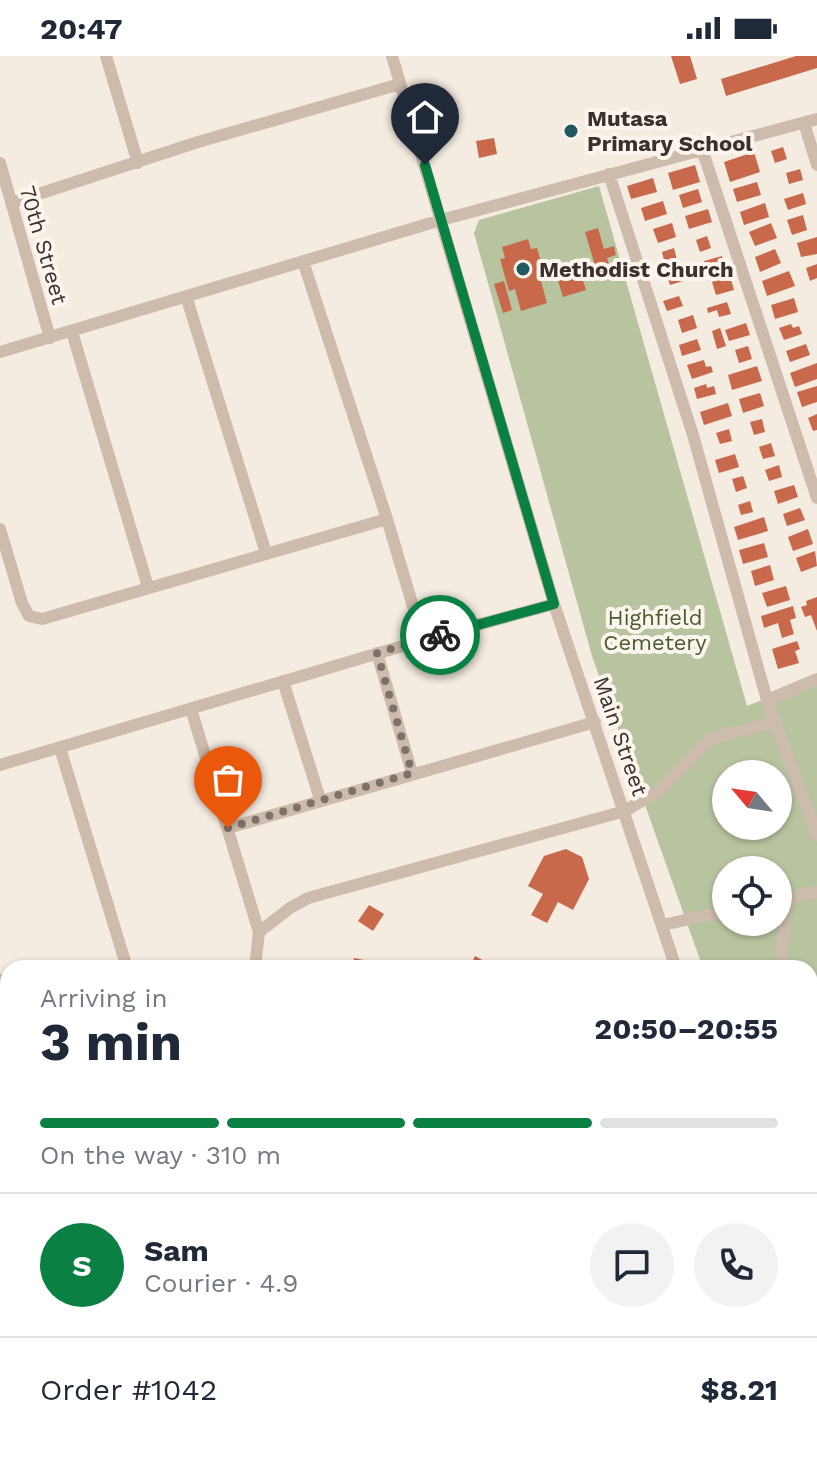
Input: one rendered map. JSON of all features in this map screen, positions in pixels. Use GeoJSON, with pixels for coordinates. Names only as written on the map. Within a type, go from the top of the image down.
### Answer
{"type":"FeatureCollection","features":[{"type":"Feature","properties":{"kind":"street"},"geometry":{"type":"LineString","coordinates":[[106,56],[138,163]]}},
{"type":"Feature","properties":{"kind":"street","name":"Main Street"},"geometry":{"type":"LineString","coordinates":[[392,56],[554,604],[674,960]]}},
{"type":"Feature","properties":{"kind":"street"},"geometry":{"type":"LineString","coordinates":[[0,214],[12,206],[198,142],[400,84]]}},
{"type":"Feature","properties":{"kind":"street"},"geometry":{"type":"LineString","coordinates":[[0,352],[441,220],[817,119]]}},
{"type":"Feature","properties":{"kind":"street"},"geometry":{"type":"LineString","coordinates":[[804,123],[817,165]]}},
{"type":"Feature","properties":{"kind":"street"},"geometry":{"type":"LineString","coordinates":[[702,149],[817,498]]}},
{"type":"Feature","properties":{"kind":"street","name":"70th Street"},"geometry":{"type":"LineString","coordinates":[[0,163],[50,338]]}},
{"type":"Feature","properties":{"kind":"street"},"geometry":{"type":"LineString","coordinates":[[609,174],[693,435],[767,700],[817,835]]}},
{"type":"Feature","properties":{"kind":"street"},"geometry":{"type":"LineString","coordinates":[[303,261],[423,640]]}},
{"type":"Feature","properties":{"kind":"street"},"geometry":{"type":"LineString","coordinates":[[186,296],[266,553]]}},
{"type":"Feature","properties":{"kind":"street"},"geometry":{"type":"LineString","coordinates":[[72,332],[148,587]]}},
{"type":"Feature","properties":{"kind":"street"},"geometry":{"type":"LineString","coordinates":[[0,529],[22,603],[29,616],[42,619],[387,519]]}},
{"type":"Feature","properties":{"kind":"street"},"geometry":{"type":"LineString","coordinates":[[0,765],[554,604]]}},
{"type":"Feature","properties":{"kind":"street"},"geometry":{"type":"LineString","coordinates":[[377,653],[412,773]]}},
{"type":"Feature","properties":{"kind":"street"},"geometry":{"type":"LineString","coordinates":[[767,700],[817,679]]}},
{"type":"Feature","properties":{"kind":"street"},"geometry":{"type":"LineString","coordinates":[[283,681],[320,799]]}},
{"type":"Feature","properties":{"kind":"street"},"geometry":{"type":"LineString","coordinates":[[191,709],[259,932],[256,960]]}},
{"type":"Feature","properties":{"kind":"street"},"geometry":{"type":"LineString","coordinates":[[228,828],[595,722]]}},
{"type":"Feature","properties":{"kind":"street"},"geometry":{"type":"LineString","coordinates":[[259,932],[308,898],[625,811],[660,790],[710,739],[775,722]]}},
{"type":"Feature","properties":{"kind":"street"},"geometry":{"type":"LineString","coordinates":[[60,748],[125,960]]}},
{"type":"Feature","properties":{"kind":"street"},"geometry":{"type":"LineString","coordinates":[[792,897],[817,892]]}},
{"type":"Feature","properties":{"kind":"street"},"geometry":{"type":"LineString","coordinates":[[663,925],[712,914]]}},
{"type":"Feature","properties":{"kind":"street"},"geometry":{"type":"LineString","coordinates":[[782,936],[783,960]]}},
{"type":"Feature","properties":{"kind":"green space","name":"Highfield Cemetery"},"geometry":{"type":"Polygon","coordinates":[[[599,186],[747,706],[817,678],[817,960],[700,960],[592,656],[474,233],[479,220],[599,186]]]}},
{"type":"Feature","properties":{"kind":"building"},"geometry":{"type":"Polygon","coordinates":[[[671,56],[690,56],[697,79],[680,84],[671,56]]]}},
{"type":"Feature","properties":{"kind":"building"},"geometry":{"type":"Polygon","coordinates":[[[796,56],[817,56],[817,68],[726,96],[721,79],[796,56]]]}},
{"type":"Feature","properties":{"kind":"building"},"geometry":{"type":"Polygon","coordinates":[[[494,138],[497,154],[479,158],[476,141],[494,138]]]}},
{"type":"Feature","properties":{"kind":"building"},"geometry":{"type":"Polygon","coordinates":[[[783,147],[787,159],[775,163],[771,151],[783,147]]]}},
{"type":"Feature","properties":{"kind":"building"},"geometry":{"type":"Polygon","coordinates":[[[754,152],[760,172],[730,182],[724,162],[754,152]]]}},
{"type":"Feature","properties":{"kind":"building"},"geometry":{"type":"Polygon","coordinates":[[[695,165],[700,182],[673,190],[668,173],[695,165]]]}},
{"type":"Feature","properties":{"kind":"building"},"geometry":{"type":"Polygon","coordinates":[[[800,169],[803,180],[789,184],[786,173],[800,169]]]}},
{"type":"Feature","properties":{"kind":"building"},"geometry":{"type":"Polygon","coordinates":[[[653,178],[657,192],[631,199],[627,186],[653,178]]]}},
{"type":"Feature","properties":{"kind":"building"},"geometry":{"type":"Polygon","coordinates":[[[757,182],[761,195],[737,202],[733,189],[757,182]]]}},
{"type":"Feature","properties":{"kind":"building"},"geometry":{"type":"Polygon","coordinates":[[[698,189],[702,202],[683,208],[679,195],[698,189]]]}},
{"type":"Feature","properties":{"kind":"building"},"geometry":{"type":"Polygon","coordinates":[[[803,193],[806,204],[788,210],[784,199],[803,193]]]}},
{"type":"Feature","properties":{"kind":"building"},"geometry":{"type":"Polygon","coordinates":[[[663,201],[667,214],[645,221],[641,208],[663,201]]]}},
{"type":"Feature","properties":{"kind":"building"},"geometry":{"type":"Polygon","coordinates":[[[765,203],[769,217],[744,225],[740,212],[765,203]]]}},
{"type":"Feature","properties":{"kind":"building"},"geometry":{"type":"Polygon","coordinates":[[[708,209],[712,222],[689,229],[685,216],[708,209]]]}},
{"type":"Feature","properties":{"kind":"building"},"geometry":{"type":"Polygon","coordinates":[[[803,215],[807,230],[792,235],[787,220],[803,215]]]}},
{"type":"Feature","properties":{"kind":"building"},"geometry":{"type":"Polygon","coordinates":[[[672,223],[676,237],[658,243],[653,229],[672,223]]]}},
{"type":"Feature","properties":{"kind":"building"},"geometry":{"type":"Polygon","coordinates":[[[771,223],[777,238],[755,246],[749,232],[771,223]]]}},
{"type":"Feature","properties":{"kind":"building"},"geometry":{"type":"Polygon","coordinates":[[[598,228],[604,249],[614,246],[616,255],[607,258],[609,264],[596,269],[585,232],[598,228]]]}},
{"type":"Feature","properties":{"kind":"building"},"geometry":{"type":"Polygon","coordinates":[[[707,236],[711,248],[700,252],[696,240],[707,236]]]}},
{"type":"Feature","properties":{"kind":"building"},"geometry":{"type":"Polygon","coordinates":[[[817,237],[817,254],[801,257],[797,243],[817,237]]]}},
{"type":"Feature","properties":{"kind":"building","name":"Methodist Church"},"geometry":{"type":"Polygon","coordinates":[[[528,239],[531,249],[537,248],[546,279],[541,281],[547,303],[521,311],[515,289],[509,291],[500,259],[505,258],[502,247],[528,239]]]}},
{"type":"Feature","properties":{"kind":"building"},"geometry":{"type":"Polygon","coordinates":[[[674,248],[677,260],[665,264],[662,252],[674,248]]]}},
{"type":"Feature","properties":{"kind":"building"},"geometry":{"type":"Polygon","coordinates":[[[775,249],[781,263],[760,272],[755,257],[775,249]]]}},
{"type":"Feature","properties":{"kind":"building"},"geometry":{"type":"Polygon","coordinates":[[[722,256],[725,268],[708,273],[704,261],[722,256]]]}},
{"type":"Feature","properties":{"kind":"building"},"geometry":{"type":"Polygon","coordinates":[[[817,264],[817,278],[810,281],[806,268],[817,264]]]}},
{"type":"Feature","properties":{"kind":"building"},"geometry":{"type":"Polygon","coordinates":[[[680,271],[683,281],[670,285],[667,275],[680,271]]]}},
{"type":"Feature","properties":{"kind":"building"},"geometry":{"type":"Polygon","coordinates":[[[789,271],[795,286],[767,296],[762,281],[789,271]]]}},
{"type":"Feature","properties":{"kind":"building"},"geometry":{"type":"Polygon","coordinates":[[[581,274],[586,290],[563,297],[558,281],[581,274]]]}},
{"type":"Feature","properties":{"kind":"building"},"geometry":{"type":"Polygon","coordinates":[[[730,276],[734,290],[716,295],[712,282],[730,276]]]}},
{"type":"Feature","properties":{"kind":"building"},"geometry":{"type":"Polygon","coordinates":[[[504,281],[512,310],[503,313],[494,284],[504,281]]]}},
{"type":"Feature","properties":{"kind":"building"},"geometry":{"type":"Polygon","coordinates":[[[679,296],[683,306],[667,311],[663,301],[679,296]]]}},
{"type":"Feature","properties":{"kind":"building"},"geometry":{"type":"Polygon","coordinates":[[[794,298],[798,312],[775,319],[771,305],[794,298]]]}},
{"type":"Feature","properties":{"kind":"building"},"geometry":{"type":"Polygon","coordinates":[[[727,302],[731,314],[719,317],[717,310],[708,313],[707,308],[727,302]]]}},
{"type":"Feature","properties":{"kind":"building"},"geometry":{"type":"Polygon","coordinates":[[[693,315],[697,328],[682,333],[678,320],[693,315]]]}},
{"type":"Feature","properties":{"kind":"building"},"geometry":{"type":"Polygon","coordinates":[[[746,323],[750,335],[729,341],[725,330],[746,323]]]}},
{"type":"Feature","properties":{"kind":"building"},"geometry":{"type":"Polygon","coordinates":[[[791,324],[793,328],[799,326],[802,334],[784,340],[779,328],[791,324]]]}},
{"type":"Feature","properties":{"kind":"building"},"geometry":{"type":"Polygon","coordinates":[[[720,328],[726,346],[717,349],[712,331],[720,328]]]}},
{"type":"Feature","properties":{"kind":"building"},"geometry":{"type":"Polygon","coordinates":[[[697,339],[701,350],[682,356],[679,345],[697,339]]]}},
{"type":"Feature","properties":{"kind":"building"},"geometry":{"type":"Polygon","coordinates":[[[806,344],[810,355],[790,362],[786,351],[806,344]]]}},
{"type":"Feature","properties":{"kind":"building"},"geometry":{"type":"Polygon","coordinates":[[[748,346],[752,359],[739,363],[735,350],[748,346]]]}},
{"type":"Feature","properties":{"kind":"building"},"geometry":{"type":"Polygon","coordinates":[[[704,360],[706,367],[711,366],[713,372],[692,379],[687,365],[704,360]]]}},
{"type":"Feature","properties":{"kind":"building"},"geometry":{"type":"Polygon","coordinates":[[[817,363],[817,379],[795,387],[790,373],[817,363]]]}},
{"type":"Feature","properties":{"kind":"building"},"geometry":{"type":"Polygon","coordinates":[[[757,366],[762,381],[732,390],[728,375],[757,366]]]}},
{"type":"Feature","properties":{"kind":"building"},"geometry":{"type":"Polygon","coordinates":[[[706,384],[707,388],[714,386],[716,394],[697,399],[694,388],[706,384]]]}},
{"type":"Feature","properties":{"kind":"building"},"geometry":{"type":"Polygon","coordinates":[[[817,386],[817,402],[802,407],[797,392],[817,386]]]}},
{"type":"Feature","properties":{"kind":"building"},"geometry":{"type":"Polygon","coordinates":[[[760,393],[764,406],[743,413],[739,399],[760,393]]]}},
{"type":"Feature","properties":{"kind":"building"},"geometry":{"type":"Polygon","coordinates":[[[728,403],[732,416],[704,425],[700,412],[728,403]]]}},
{"type":"Feature","properties":{"kind":"building"},"geometry":{"type":"Polygon","coordinates":[[[817,414],[817,430],[813,431],[808,418],[817,414]]]}},
{"type":"Feature","properties":{"kind":"building"},"geometry":{"type":"Polygon","coordinates":[[[762,419],[765,432],[754,435],[750,422],[762,419]]]}},
{"type":"Feature","properties":{"kind":"building"},"geometry":{"type":"Polygon","coordinates":[[[729,429],[732,441],[720,444],[716,433],[729,429]]]}},
{"type":"Feature","properties":{"kind":"building"},"geometry":{"type":"Polygon","coordinates":[[[771,443],[775,456],[763,459],[759,447],[771,443]]]}},
{"type":"Feature","properties":{"kind":"building"},"geometry":{"type":"Polygon","coordinates":[[[735,454],[739,467],[719,473],[715,460],[735,454]]]}},
{"type":"Feature","properties":{"kind":"building"},"geometry":{"type":"Polygon","coordinates":[[[779,465],[782,477],[769,481],[765,470],[779,465]]]}},
{"type":"Feature","properties":{"kind":"building"},"geometry":{"type":"Polygon","coordinates":[[[743,476],[747,488],[736,492],[732,479],[743,476]]]}},
{"type":"Feature","properties":{"kind":"building"},"geometry":{"type":"Polygon","coordinates":[[[794,485],[798,497],[778,504],[774,491],[794,485]]]}},
{"type":"Feature","properties":{"kind":"building"},"geometry":{"type":"Polygon","coordinates":[[[750,501],[753,512],[741,515],[738,505],[750,501]]]}},
{"type":"Feature","properties":{"kind":"building"},"geometry":{"type":"Polygon","coordinates":[[[800,508],[805,520],[787,526],[783,514],[800,508]]]}},
{"type":"Feature","properties":{"kind":"building"},"geometry":{"type":"Polygon","coordinates":[[[764,517],[768,531],[738,540],[734,527],[764,517]]]}},
{"type":"Feature","properties":{"kind":"building"},"geometry":{"type":"Polygon","coordinates":[[[808,529],[813,544],[793,551],[788,537],[808,529]]]}},
{"type":"Feature","properties":{"kind":"building"},"geometry":{"type":"Polygon","coordinates":[[[764,543],[768,557],[743,564],[739,550],[764,543]]]}},
{"type":"Feature","properties":{"kind":"building"},"geometry":{"type":"Polygon","coordinates":[[[815,551],[817,566],[801,572],[796,558],[815,551]]]}},
{"type":"Feature","properties":{"kind":"building"},"geometry":{"type":"Polygon","coordinates":[[[770,565],[774,580],[755,586],[751,571],[770,565]]]}},
{"type":"Feature","properties":{"kind":"building"},"geometry":{"type":"Polygon","coordinates":[[[786,586],[790,600],[767,607],[762,593],[786,586]]]}},
{"type":"Feature","properties":{"kind":"building"},"geometry":{"type":"Polygon","coordinates":[[[817,597],[817,631],[811,615],[805,617],[801,607],[807,605],[806,601],[817,597]]]}},
{"type":"Feature","properties":{"kind":"building"},"geometry":{"type":"Polygon","coordinates":[[[793,606],[796,618],[790,620],[794,634],[782,638],[778,623],[764,628],[761,616],[793,606]]]}},
{"type":"Feature","properties":{"kind":"building"},"geometry":{"type":"Polygon","coordinates":[[[797,641],[800,649],[795,651],[799,663],[778,669],[772,649],[797,641]]]}},
{"type":"Feature","properties":{"kind":"building"},"geometry":{"type":"Polygon","coordinates":[[[566,849],[582,857],[589,879],[573,910],[558,902],[547,923],[531,915],[543,894],[528,886],[544,856],[566,849]]]}},
{"type":"Feature","properties":{"kind":"building"},"geometry":{"type":"Polygon","coordinates":[[[369,905],[384,914],[373,931],[358,921],[369,905]]]}},
{"type":"Feature","properties":{"kind":"way so far"},"geometry":{"type":"LineString","coordinates":[[228,828],[412,773],[377,653],[440,635]]}},
{"type":"Feature","properties":{"kind":"place","name":"Mutasa Primary School"},"geometry":{"type":"Point","coordinates":[571,131]}},
{"type":"Feature","properties":{"kind":"place","name":"Methodist Church"},"geometry":{"type":"Point","coordinates":[523,269]}},
{"type":"Feature","properties":{"kind":"route"},"geometry":{"type":"LineString","coordinates":[[425,165],[554,604],[440,635]]}}]}
